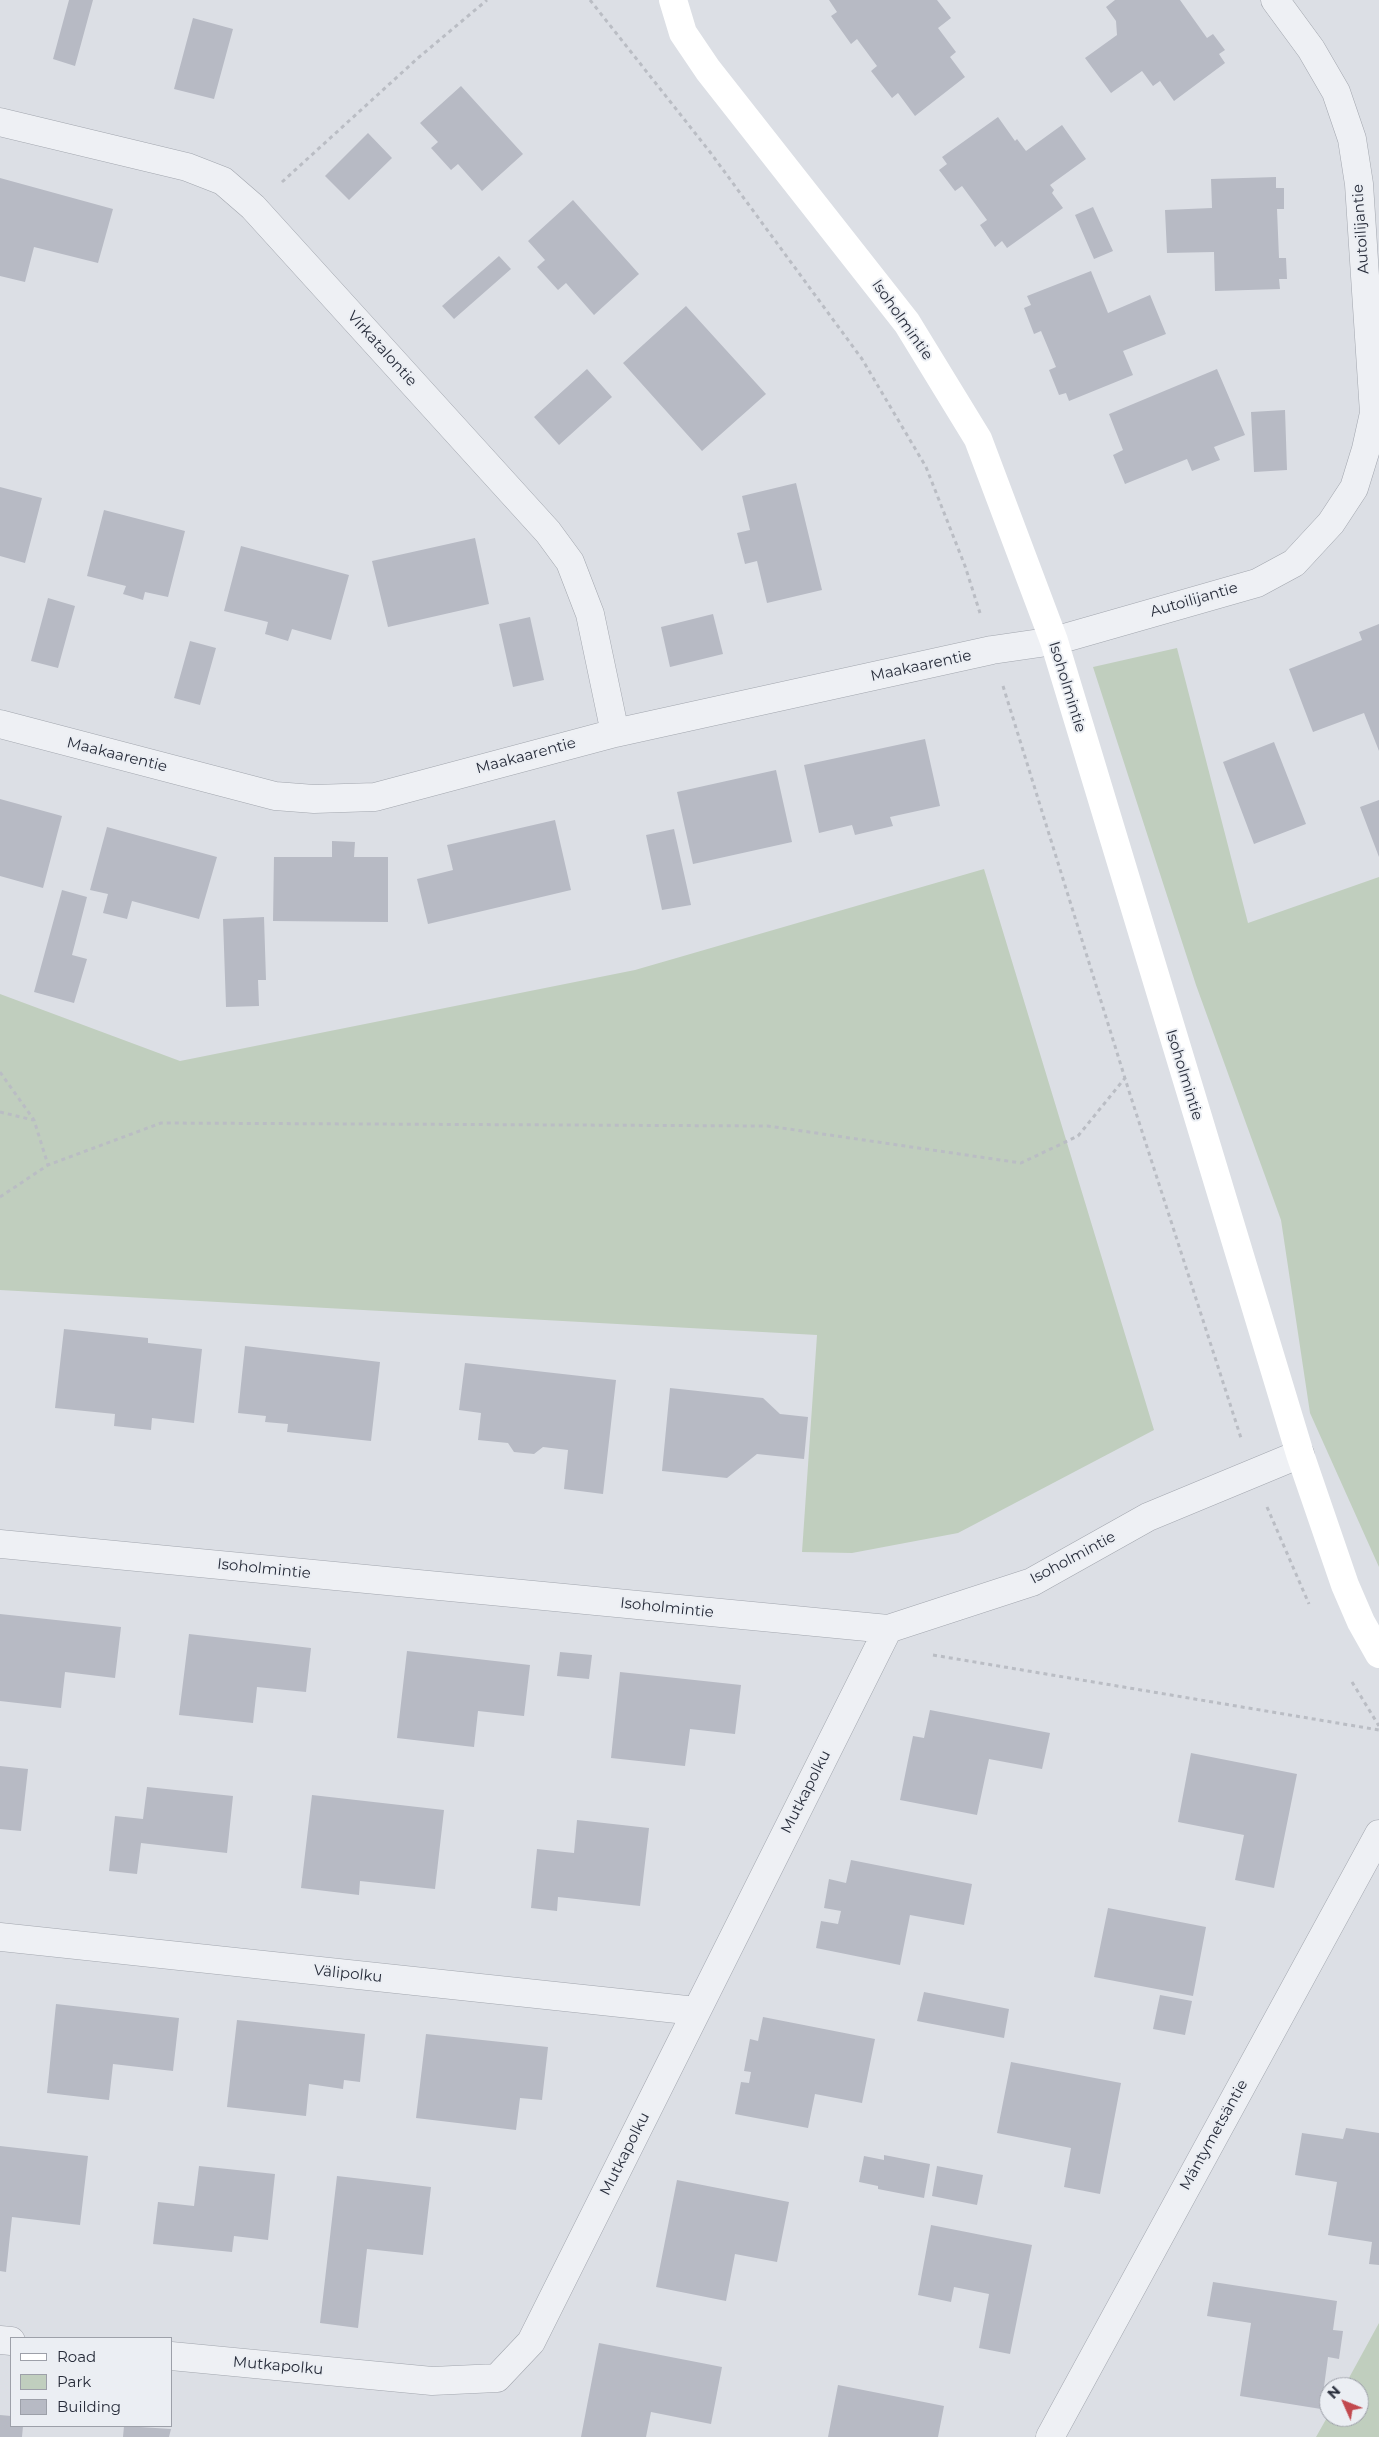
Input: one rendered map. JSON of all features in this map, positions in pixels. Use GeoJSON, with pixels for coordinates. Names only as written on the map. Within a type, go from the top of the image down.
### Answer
{"type":"FeatureCollection","features":[{"type":"Feature","properties":{"kind":"street","name":"Isoholmintie"},"geometry":{"type":"LineString","coordinates":[[673,0],[684,33],[708,70],[908,323],[978,439],[1054,641],[1300,1454],[1345,1585],[1361,1622],[1379,1654]]}},
{"type":"Feature","properties":{"kind":"street","name":"Autoilijantie"},"geometry":{"type":"LineString","coordinates":[[1054,641],[1257,582],[1294,563],[1331,523],[1354,488],[1366,449],[1374,413],[1359,184],[1352,139],[1336,92],[1311,49],[1274,0]]}},
{"type":"Feature","properties":{"kind":"street","name":"Virkatalontie"},"geometry":{"type":"LineString","coordinates":[[0,122],[187,167],[223,181],[253,207],[548,532],[570,562],[590,614],[615,733]]}},
{"type":"Feature","properties":{"kind":"street","name":"Maakaarentie"},"geometry":{"type":"LineString","coordinates":[[0,724],[276,796],[314,799],[375,796],[615,733],[992,650],[1054,641]]}},
{"type":"Feature","properties":{"kind":"street","name":"Isoholmintie"},"geometry":{"type":"LineString","coordinates":[[0,1544],[888,1629],[1032,1582],[1148,1517],[1300,1454]]}},
{"type":"Feature","properties":{"kind":"street","name":"Mutkapolku"},"geometry":{"type":"LineString","coordinates":[[172,2356],[432,2380],[497,2378],[531,2342],[888,1629]]}},
{"type":"Feature","properties":{"kind":"street","name":"Mäntymetsäntie"},"geometry":{"type":"LineString","coordinates":[[1050,2437],[1379,1834]]}},
{"type":"Feature","properties":{"kind":"street","name":"Välipolku"},"geometry":{"type":"LineString","coordinates":[[0,1937],[696,2011]]}},
{"type":"Feature","properties":{"kind":"path"},"geometry":{"type":"LineString","coordinates":[[253,207],[418,58],[487,0]]}},
{"type":"Feature","properties":{"kind":"path"},"geometry":{"type":"LineString","coordinates":[[590,0],[710,152],[862,359],[926,467],[965,566],[1125,1078],[1253,1475],[1312,1610]]}},
{"type":"Feature","properties":{"kind":"path"},"geometry":{"type":"LineString","coordinates":[[0,1072],[34,1120],[48,1165]]}},
{"type":"Feature","properties":{"kind":"path"},"geometry":{"type":"LineString","coordinates":[[0,1197],[48,1165],[160,1123],[768,1126],[1021,1163],[1078,1136],[1125,1078]]}},
{"type":"Feature","properties":{"kind":"path"},"geometry":{"type":"LineString","coordinates":[[0,1112],[34,1120]]}},
{"type":"Feature","properties":{"kind":"path"},"geometry":{"type":"LineString","coordinates":[[888,1629],[911,1651],[1379,1728]]}},
{"type":"Feature","properties":{"kind":"path"},"geometry":{"type":"LineString","coordinates":[[1349,1677],[1379,1728]]}},
{"type":"Feature","properties":{"kind":"green space"},"geometry":{"type":"Polygon","coordinates":[[[1177,648],[1248,923],[1379,877],[1379,1567],[1310,1413],[1281,1220],[1196,985],[1093,667],[1177,648]]]}},
{"type":"Feature","properties":{"kind":"green space"},"geometry":{"type":"Polygon","coordinates":[[[984,869],[1154,1430],[958,1533],[852,1553],[802,1552],[817,1335],[0,1290],[0,994],[180,1061],[635,970],[984,869]]]}},
{"type":"Feature","properties":{"kind":"green space"},"geometry":{"type":"Polygon","coordinates":[[[1379,2323],[1379,2437],[1316,2437],[1322,2427],[1369,2427],[1369,2377],[1349,2377],[1379,2323]]]}},
{"type":"Feature","properties":{"kind":"building"},"geometry":{"type":"Polygon","coordinates":[[[69,0],[93,0],[75,66],[53,59],[69,0]]]}},
{"type":"Feature","properties":{"kind":"building"},"geometry":{"type":"Polygon","coordinates":[[[829,0],[937,0],[951,18],[938,28],[956,52],[950,57],[965,77],[915,116],[898,93],[892,98],[871,71],[877,66],[857,39],[851,44],[831,16],[837,12],[829,0]]]}},
{"type":"Feature","properties":{"kind":"building"},"geometry":{"type":"Polygon","coordinates":[[[1115,0],[1180,0],[1207,38],[1213,34],[1225,50],[1219,54],[1225,63],[1174,101],[1160,81],[1153,86],[1142,71],[1111,93],[1085,58],[1117,35],[1116,21],[1106,7],[1115,0]]]}},
{"type":"Feature","properties":{"kind":"building"},"geometry":{"type":"Polygon","coordinates":[[[193,18],[233,29],[214,99],[174,89],[193,18]]]}},
{"type":"Feature","properties":{"kind":"building"},"geometry":{"type":"Polygon","coordinates":[[[461,86],[523,154],[482,191],[458,164],[451,170],[431,148],[438,142],[420,123],[461,86]]]}},
{"type":"Feature","properties":{"kind":"building"},"geometry":{"type":"Polygon","coordinates":[[[998,117],[1015,141],[1017,139],[1026,151],[1062,125],[1086,159],[1050,185],[1054,190],[1052,193],[1063,208],[1007,248],[1002,241],[995,247],[980,225],[987,220],[962,186],[955,191],[939,170],[947,164],[942,157],[998,117]]]}},
{"type":"Feature","properties":{"kind":"building"},"geometry":{"type":"Polygon","coordinates":[[[368,133],[392,158],[349,200],[325,176],[368,133]]]}},
{"type":"Feature","properties":{"kind":"building"},"geometry":{"type":"Polygon","coordinates":[[[1276,177],[1276,188],[1284,188],[1284,209],[1277,209],[1279,258],[1286,258],[1287,279],[1279,279],[1280,289],[1215,291],[1214,252],[1167,253],[1165,210],[1212,208],[1211,179],[1276,177]]]}},
{"type":"Feature","properties":{"kind":"building"},"geometry":{"type":"Polygon","coordinates":[[[0,178],[113,209],[98,263],[34,247],[25,282],[0,276],[0,178]]]}},
{"type":"Feature","properties":{"kind":"building"},"geometry":{"type":"Polygon","coordinates":[[[573,200],[639,274],[594,315],[566,283],[558,290],[537,267],[545,260],[528,241],[573,200]]]}},
{"type":"Feature","properties":{"kind":"building"},"geometry":{"type":"Polygon","coordinates":[[[1093,207],[1113,251],[1094,259],[1075,215],[1093,207]]]}},
{"type":"Feature","properties":{"kind":"building"},"geometry":{"type":"Polygon","coordinates":[[[499,256],[511,269],[454,319],[442,306],[499,256]]]}},
{"type":"Feature","properties":{"kind":"building"},"geometry":{"type":"Polygon","coordinates":[[[1091,271],[1108,313],[1150,295],[1166,334],[1123,351],[1133,375],[1069,401],[1066,393],[1059,395],[1049,370],[1056,367],[1041,331],[1034,334],[1024,308],[1031,305],[1027,296],[1091,271]]]}},
{"type":"Feature","properties":{"kind":"building"},"geometry":{"type":"Polygon","coordinates":[[[686,306],[766,394],[702,451],[623,363],[686,306]]]}},
{"type":"Feature","properties":{"kind":"building"},"geometry":{"type":"Polygon","coordinates":[[[587,369],[612,397],[559,445],[534,417],[587,369]]]}},
{"type":"Feature","properties":{"kind":"building"},"geometry":{"type":"Polygon","coordinates":[[[1217,369],[1245,435],[1214,447],[1220,460],[1192,471],[1187,459],[1125,484],[1113,455],[1123,450],[1109,414],[1217,369]]]}},
{"type":"Feature","properties":{"kind":"building"},"geometry":{"type":"Polygon","coordinates":[[[1285,410],[1287,470],[1254,472],[1251,412],[1285,410]]]}},
{"type":"Feature","properties":{"kind":"building"},"geometry":{"type":"Polygon","coordinates":[[[796,483],[822,590],[767,603],[757,561],[745,564],[737,533],[750,530],[742,496],[796,483]]]}},
{"type":"Feature","properties":{"kind":"building"},"geometry":{"type":"Polygon","coordinates":[[[0,487],[42,498],[25,563],[0,556],[0,487]]]}},
{"type":"Feature","properties":{"kind":"building"},"geometry":{"type":"Polygon","coordinates":[[[104,510],[185,531],[168,597],[145,592],[143,600],[123,594],[126,586],[87,576],[104,510]]]}},
{"type":"Feature","properties":{"kind":"building"},"geometry":{"type":"Polygon","coordinates":[[[475,538],[489,604],[388,627],[372,561],[475,538]]]}},
{"type":"Feature","properties":{"kind":"building"},"geometry":{"type":"Polygon","coordinates":[[[241,546],[349,575],[331,640],[292,629],[288,641],[265,634],[268,622],[224,611],[241,546]]]}},
{"type":"Feature","properties":{"kind":"building"},"geometry":{"type":"Polygon","coordinates":[[[48,598],[75,606],[58,668],[31,661],[48,598]]]}},
{"type":"Feature","properties":{"kind":"building"},"geometry":{"type":"Polygon","coordinates":[[[713,614],[723,654],[670,667],[661,627],[713,614]]]}},
{"type":"Feature","properties":{"kind":"building"},"geometry":{"type":"Polygon","coordinates":[[[530,617],[544,680],[513,687],[499,624],[530,617]]]}},
{"type":"Feature","properties":{"kind":"building"},"geometry":{"type":"Polygon","coordinates":[[[1379,624],[1379,751],[1364,713],[1313,732],[1289,669],[1362,640],[1359,632],[1379,624]]]}},
{"type":"Feature","properties":{"kind":"building"},"geometry":{"type":"Polygon","coordinates":[[[190,641],[216,648],[200,705],[174,698],[190,641]]]}},
{"type":"Feature","properties":{"kind":"building"},"geometry":{"type":"Polygon","coordinates":[[[925,739],[940,806],[890,817],[893,826],[855,835],[852,825],[819,833],[804,765],[925,739]]]}},
{"type":"Feature","properties":{"kind":"building"},"geometry":{"type":"Polygon","coordinates":[[[1274,742],[1306,824],[1254,844],[1223,762],[1274,742]]]}},
{"type":"Feature","properties":{"kind":"building"},"geometry":{"type":"Polygon","coordinates":[[[776,770],[792,842],[693,864],[677,792],[776,770]]]}},
{"type":"Feature","properties":{"kind":"building"},"geometry":{"type":"Polygon","coordinates":[[[0,799],[62,816],[43,888],[0,876],[0,799]]]}},
{"type":"Feature","properties":{"kind":"building"},"geometry":{"type":"Polygon","coordinates":[[[1379,800],[1379,857],[1360,807],[1379,800]]]}},
{"type":"Feature","properties":{"kind":"building"},"geometry":{"type":"Polygon","coordinates":[[[555,820],[571,890],[428,924],[417,879],[453,870],[447,845],[555,820]]]}},
{"type":"Feature","properties":{"kind":"building"},"geometry":{"type":"Polygon","coordinates":[[[107,827],[217,857],[199,919],[132,901],[127,919],[103,913],[108,894],[90,890],[107,827]]]}},
{"type":"Feature","properties":{"kind":"building"},"geometry":{"type":"Polygon","coordinates":[[[674,829],[691,905],[662,910],[646,835],[674,829]]]}},
{"type":"Feature","properties":{"kind":"building"},"geometry":{"type":"Polygon","coordinates":[[[332,841],[355,842],[354,857],[388,857],[388,922],[273,921],[274,857],[332,857],[332,841]]]}},
{"type":"Feature","properties":{"kind":"building"},"geometry":{"type":"Polygon","coordinates":[[[62,890],[87,897],[72,955],[87,959],[74,1003],[34,992],[62,890]]]}},
{"type":"Feature","properties":{"kind":"building"},"geometry":{"type":"Polygon","coordinates":[[[264,917],[266,980],[258,980],[259,1006],[226,1007],[223,919],[264,917]]]}},
{"type":"Feature","properties":{"kind":"building"},"geometry":{"type":"Polygon","coordinates":[[[64,1329],[148,1338],[148,1343],[202,1349],[194,1423],[152,1418],[151,1430],[114,1426],[115,1414],[55,1408],[64,1329]]]}},
{"type":"Feature","properties":{"kind":"building"},"geometry":{"type":"Polygon","coordinates":[[[245,1346],[380,1362],[371,1441],[287,1432],[288,1424],[265,1422],[266,1416],[238,1413],[245,1346]]]}},
{"type":"Feature","properties":{"kind":"building"},"geometry":{"type":"Polygon","coordinates":[[[465,1363],[616,1380],[603,1494],[564,1489],[568,1450],[543,1447],[534,1454],[514,1452],[508,1443],[478,1440],[481,1413],[459,1410],[465,1363]]]}},
{"type":"Feature","properties":{"kind":"building"},"geometry":{"type":"Polygon","coordinates":[[[670,1388],[763,1398],[780,1414],[808,1417],[804,1459],[757,1454],[727,1478],[662,1471],[670,1388]]]}},
{"type":"Feature","properties":{"kind":"building"},"geometry":{"type":"Polygon","coordinates":[[[0,1614],[121,1627],[115,1678],[65,1672],[61,1708],[0,1701],[0,1614]]]}},
{"type":"Feature","properties":{"kind":"building"},"geometry":{"type":"Polygon","coordinates":[[[189,1634],[311,1648],[306,1692],[257,1687],[253,1723],[179,1715],[189,1634]]]}},
{"type":"Feature","properties":{"kind":"building"},"geometry":{"type":"Polygon","coordinates":[[[407,1651],[530,1665],[524,1716],[478,1711],[474,1747],[397,1738],[407,1651]]]}},
{"type":"Feature","properties":{"kind":"building"},"geometry":{"type":"Polygon","coordinates":[[[560,1652],[592,1655],[589,1679],[557,1676],[560,1652]]]}},
{"type":"Feature","properties":{"kind":"building"},"geometry":{"type":"Polygon","coordinates":[[[620,1672],[741,1685],[735,1734],[690,1729],[685,1766],[611,1758],[620,1672]]]}},
{"type":"Feature","properties":{"kind":"building"},"geometry":{"type":"Polygon","coordinates":[[[930,1710],[1050,1733],[1042,1769],[989,1759],[977,1815],[900,1800],[913,1736],[924,1738],[930,1710]]]}},
{"type":"Feature","properties":{"kind":"building"},"geometry":{"type":"Polygon","coordinates":[[[1191,1753],[1297,1774],[1274,1888],[1235,1880],[1244,1835],[1178,1822],[1191,1753]]]}},
{"type":"Feature","properties":{"kind":"building"},"geometry":{"type":"Polygon","coordinates":[[[0,1766],[28,1769],[21,1831],[0,1829],[0,1766]]]}},
{"type":"Feature","properties":{"kind":"building"},"geometry":{"type":"Polygon","coordinates":[[[147,1787],[233,1796],[227,1853],[141,1843],[137,1874],[109,1871],[115,1816],[143,1819],[147,1787]]]}},
{"type":"Feature","properties":{"kind":"building"},"geometry":{"type":"Polygon","coordinates":[[[312,1795],[444,1810],[435,1889],[360,1881],[359,1895],[301,1888],[312,1795]]]}},
{"type":"Feature","properties":{"kind":"building"},"geometry":{"type":"Polygon","coordinates":[[[577,1820],[649,1828],[640,1906],[558,1897],[557,1911],[531,1908],[537,1849],[574,1853],[577,1820]]]}},
{"type":"Feature","properties":{"kind":"building"},"geometry":{"type":"Polygon","coordinates":[[[851,1860],[972,1884],[964,1925],[910,1915],[900,1965],[816,1948],[821,1921],[838,1924],[841,1911],[824,1908],[829,1879],[846,1883],[851,1860]]]}},
{"type":"Feature","properties":{"kind":"building"},"geometry":{"type":"Polygon","coordinates":[[[1108,1908],[1206,1927],[1193,1996],[1094,1977],[1108,1908]]]}},
{"type":"Feature","properties":{"kind":"building"},"geometry":{"type":"Polygon","coordinates":[[[924,1992],[1009,2009],[1004,2038],[917,2021],[924,1992]]]}},
{"type":"Feature","properties":{"kind":"building"},"geometry":{"type":"Polygon","coordinates":[[[1160,1995],[1192,2001],[1185,2035],[1153,2029],[1160,1995]]]}},
{"type":"Feature","properties":{"kind":"building"},"geometry":{"type":"Polygon","coordinates":[[[56,2004],[179,2018],[173,2071],[113,2064],[109,2100],[47,2093],[56,2004]]]}},
{"type":"Feature","properties":{"kind":"building"},"geometry":{"type":"Polygon","coordinates":[[[763,2017],[875,2039],[862,2103],[815,2094],[808,2128],[735,2114],[741,2082],[749,2083],[751,2072],[744,2071],[750,2039],[758,2041],[763,2017]]]}},
{"type":"Feature","properties":{"kind":"building"},"geometry":{"type":"Polygon","coordinates":[[[237,2020],[365,2034],[360,2082],[344,2080],[343,2089],[309,2084],[306,2116],[227,2107],[237,2020]]]}},
{"type":"Feature","properties":{"kind":"building"},"geometry":{"type":"Polygon","coordinates":[[[426,2034],[548,2047],[542,2100],[520,2098],[516,2130],[416,2118],[426,2034]]]}},
{"type":"Feature","properties":{"kind":"building"},"geometry":{"type":"Polygon","coordinates":[[[1011,2062],[1121,2083],[1100,2194],[1064,2187],[1071,2148],[997,2133],[1011,2062]]]}},
{"type":"Feature","properties":{"kind":"building"},"geometry":{"type":"Polygon","coordinates":[[[1346,2128],[1379,2133],[1379,2265],[1369,2264],[1372,2242],[1328,2235],[1337,2182],[1295,2175],[1302,2133],[1343,2139],[1346,2128]]]}},
{"type":"Feature","properties":{"kind":"building"},"geometry":{"type":"Polygon","coordinates":[[[0,2146],[88,2156],[80,2225],[12,2217],[6,2272],[0,2271],[0,2146]]]}},
{"type":"Feature","properties":{"kind":"building"},"geometry":{"type":"Polygon","coordinates":[[[884,2155],[930,2164],[924,2198],[878,2189],[878,2186],[859,2182],[864,2156],[884,2160],[884,2155]]]}},
{"type":"Feature","properties":{"kind":"building"},"geometry":{"type":"Polygon","coordinates":[[[199,2166],[275,2174],[268,2240],[234,2236],[232,2252],[153,2244],[158,2202],[194,2206],[199,2166]]]}},
{"type":"Feature","properties":{"kind":"building"},"geometry":{"type":"Polygon","coordinates":[[[937,2166],[983,2175],[977,2205],[932,2196],[937,2166]]]}},
{"type":"Feature","properties":{"kind":"building"},"geometry":{"type":"Polygon","coordinates":[[[337,2176],[431,2187],[423,2255],[367,2249],[358,2328],[320,2323],[337,2176]]]}},
{"type":"Feature","properties":{"kind":"building"},"geometry":{"type":"Polygon","coordinates":[[[677,2180],[789,2202],[777,2262],[735,2254],[726,2301],[656,2287],[677,2180]]]}},
{"type":"Feature","properties":{"kind":"building"},"geometry":{"type":"Polygon","coordinates":[[[931,2225],[1032,2245],[1010,2354],[979,2348],[989,2294],[954,2287],[951,2302],[918,2295],[931,2225]]]}},
{"type":"Feature","properties":{"kind":"building"},"geometry":{"type":"Polygon","coordinates":[[[1213,2282],[1337,2301],[1333,2330],[1343,2331],[1339,2359],[1328,2357],[1325,2377],[1319,2377],[1319,2409],[1240,2396],[1251,2323],[1207,2316],[1213,2282]]]}},
{"type":"Feature","properties":{"kind":"building"},"geometry":{"type":"Polygon","coordinates":[[[599,2343],[722,2367],[711,2424],[651,2412],[646,2437],[581,2437],[599,2343]]]}},
{"type":"Feature","properties":{"kind":"building"},"geometry":{"type":"Polygon","coordinates":[[[838,2385],[944,2406],[938,2437],[828,2437],[838,2385]]]}},
{"type":"Feature","properties":{"kind":"building"},"geometry":{"type":"Polygon","coordinates":[[[0,2415],[10,2416],[10,2427],[23,2427],[22,2437],[0,2437],[0,2415]]]}},
{"type":"Feature","properties":{"kind":"building"},"geometry":{"type":"Polygon","coordinates":[[[124,2427],[171,2429],[169,2437],[123,2437],[124,2427]]]}}]}
